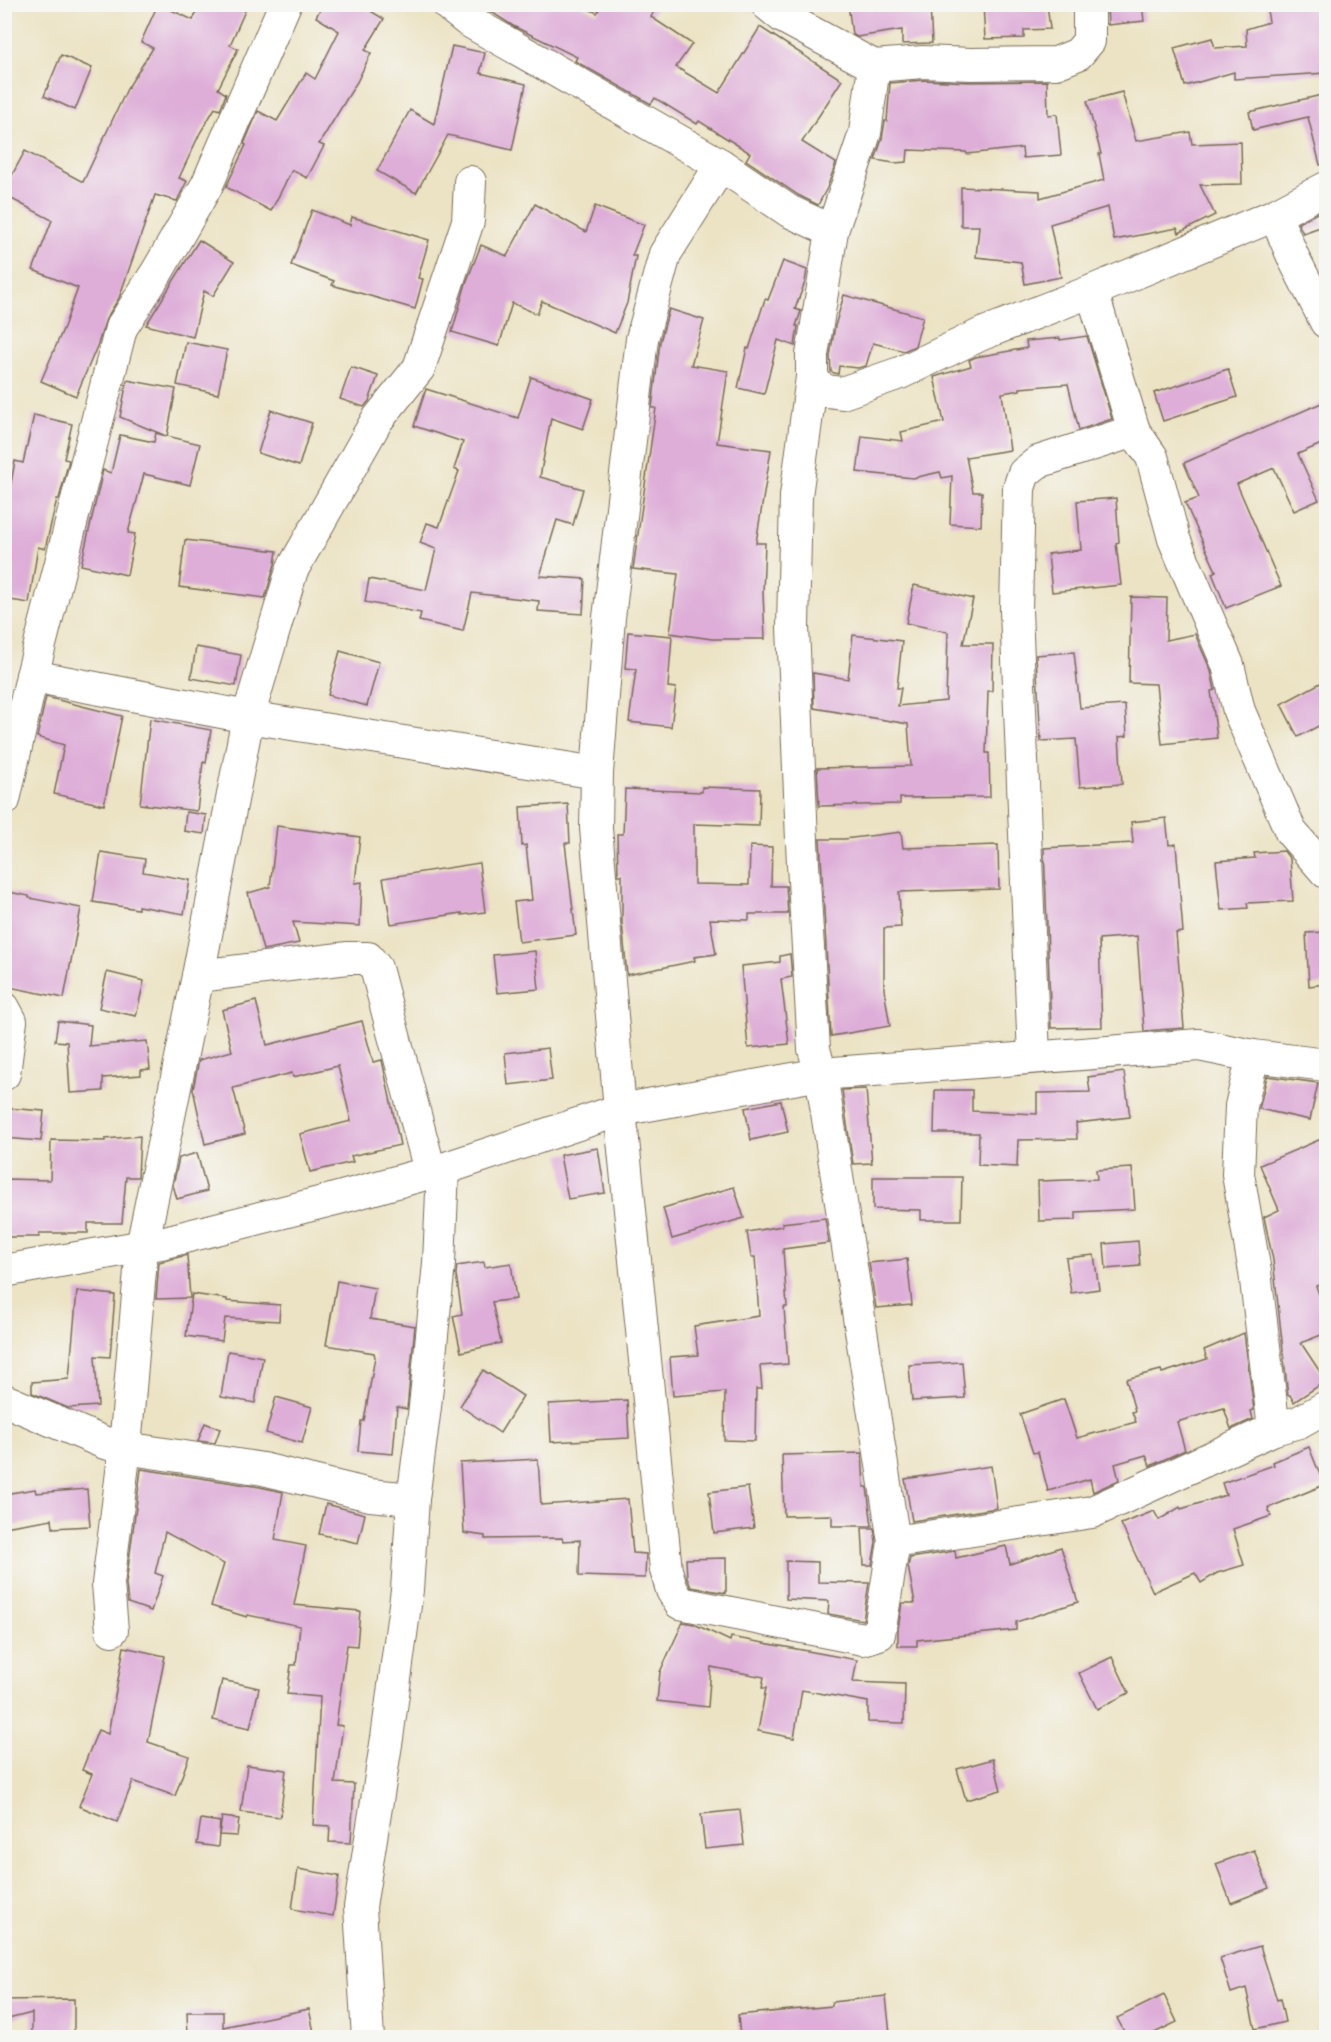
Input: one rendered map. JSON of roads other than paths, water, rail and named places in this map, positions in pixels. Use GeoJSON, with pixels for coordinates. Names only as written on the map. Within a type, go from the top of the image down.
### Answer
{"type":"FeatureCollection","features":[{"type":"Feature","properties":{"kind":"street"},"geometry":{"type":"LineString","coordinates":[[4,800],[32,676],[121,328],[157,272],[207,185],[285,4]]}},
{"type":"Feature","properties":{"kind":"street"},"geometry":{"type":"LineString","coordinates":[[447,4],[467,20],[721,165],[789,211],[832,231]]}},
{"type":"Feature","properties":{"kind":"street"},"geometry":{"type":"LineString","coordinates":[[767,4],[783,16],[874,66],[923,62],[1056,63],[1078,54],[1089,41],[1089,4]]}},
{"type":"Feature","properties":{"kind":"street"},"geometry":{"type":"LineString","coordinates":[[721,165],[665,254],[642,339],[609,618],[597,773],[596,828],[620,1110],[666,1569],[672,1590],[680,1603],[863,1639],[879,1634],[894,1542],[821,1074],[814,1049],[793,627],[796,496],[812,377],[812,355],[832,231],[865,133],[874,66]]}},
{"type":"Feature","properties":{"kind":"street"},"geometry":{"type":"LineString","coordinates":[[112,1630],[108,1584],[125,1448],[142,1247],[248,717],[292,570],[377,420],[419,368],[468,221],[470,182]]}},
{"type":"Feature","properties":{"kind":"street"},"geometry":{"type":"LineString","coordinates":[[812,377],[818,386],[827,391],[842,393],[900,374],[982,334],[1275,215],[1326,188]]}},
{"type":"Feature","properties":{"kind":"street"},"geometry":{"type":"LineString","coordinates":[[1275,215],[1326,322]]}},
{"type":"Feature","properties":{"kind":"street"},"geometry":{"type":"LineString","coordinates":[[1092,291],[1134,431],[1152,457],[1174,538],[1227,665],[1239,711],[1291,832],[1326,872]]}},
{"type":"Feature","properties":{"kind":"street"},"geometry":{"type":"LineString","coordinates":[[1034,1057],[1016,610],[1019,488],[1024,472],[1038,462],[1134,431]]}},
{"type":"Feature","properties":{"kind":"street"},"geometry":{"type":"LineString","coordinates":[[32,676],[248,717],[597,773]]}},
{"type":"Feature","properties":{"kind":"street"},"geometry":{"type":"LineString","coordinates":[[198,975],[348,958],[368,958],[376,968],[437,1170],[439,1263],[425,1407],[413,1499],[407,1590],[387,1738],[360,1907],[368,2037]]}},
{"type":"Feature","properties":{"kind":"street"},"geometry":{"type":"LineString","coordinates":[[4,1008],[10,1021],[4,1074]]}},
{"type":"Feature","properties":{"kind":"street"},"geometry":{"type":"LineString","coordinates":[[4,1270],[142,1247],[335,1199],[437,1170],[620,1110],[821,1074],[1199,1045],[1253,1056],[1326,1065]]}},
{"type":"Feature","properties":{"kind":"street"},"geometry":{"type":"LineString","coordinates":[[1253,1056],[1241,1106],[1238,1173],[1255,1272],[1274,1429]]}},
{"type":"Feature","properties":{"kind":"street"},"geometry":{"type":"LineString","coordinates":[[4,1401],[105,1443],[125,1448],[263,1469],[370,1495],[413,1499]]}},
{"type":"Feature","properties":{"kind":"street"},"geometry":{"type":"LineString","coordinates":[[894,1542],[1092,1512],[1274,1429],[1299,1422],[1326,1407]]}}]}
